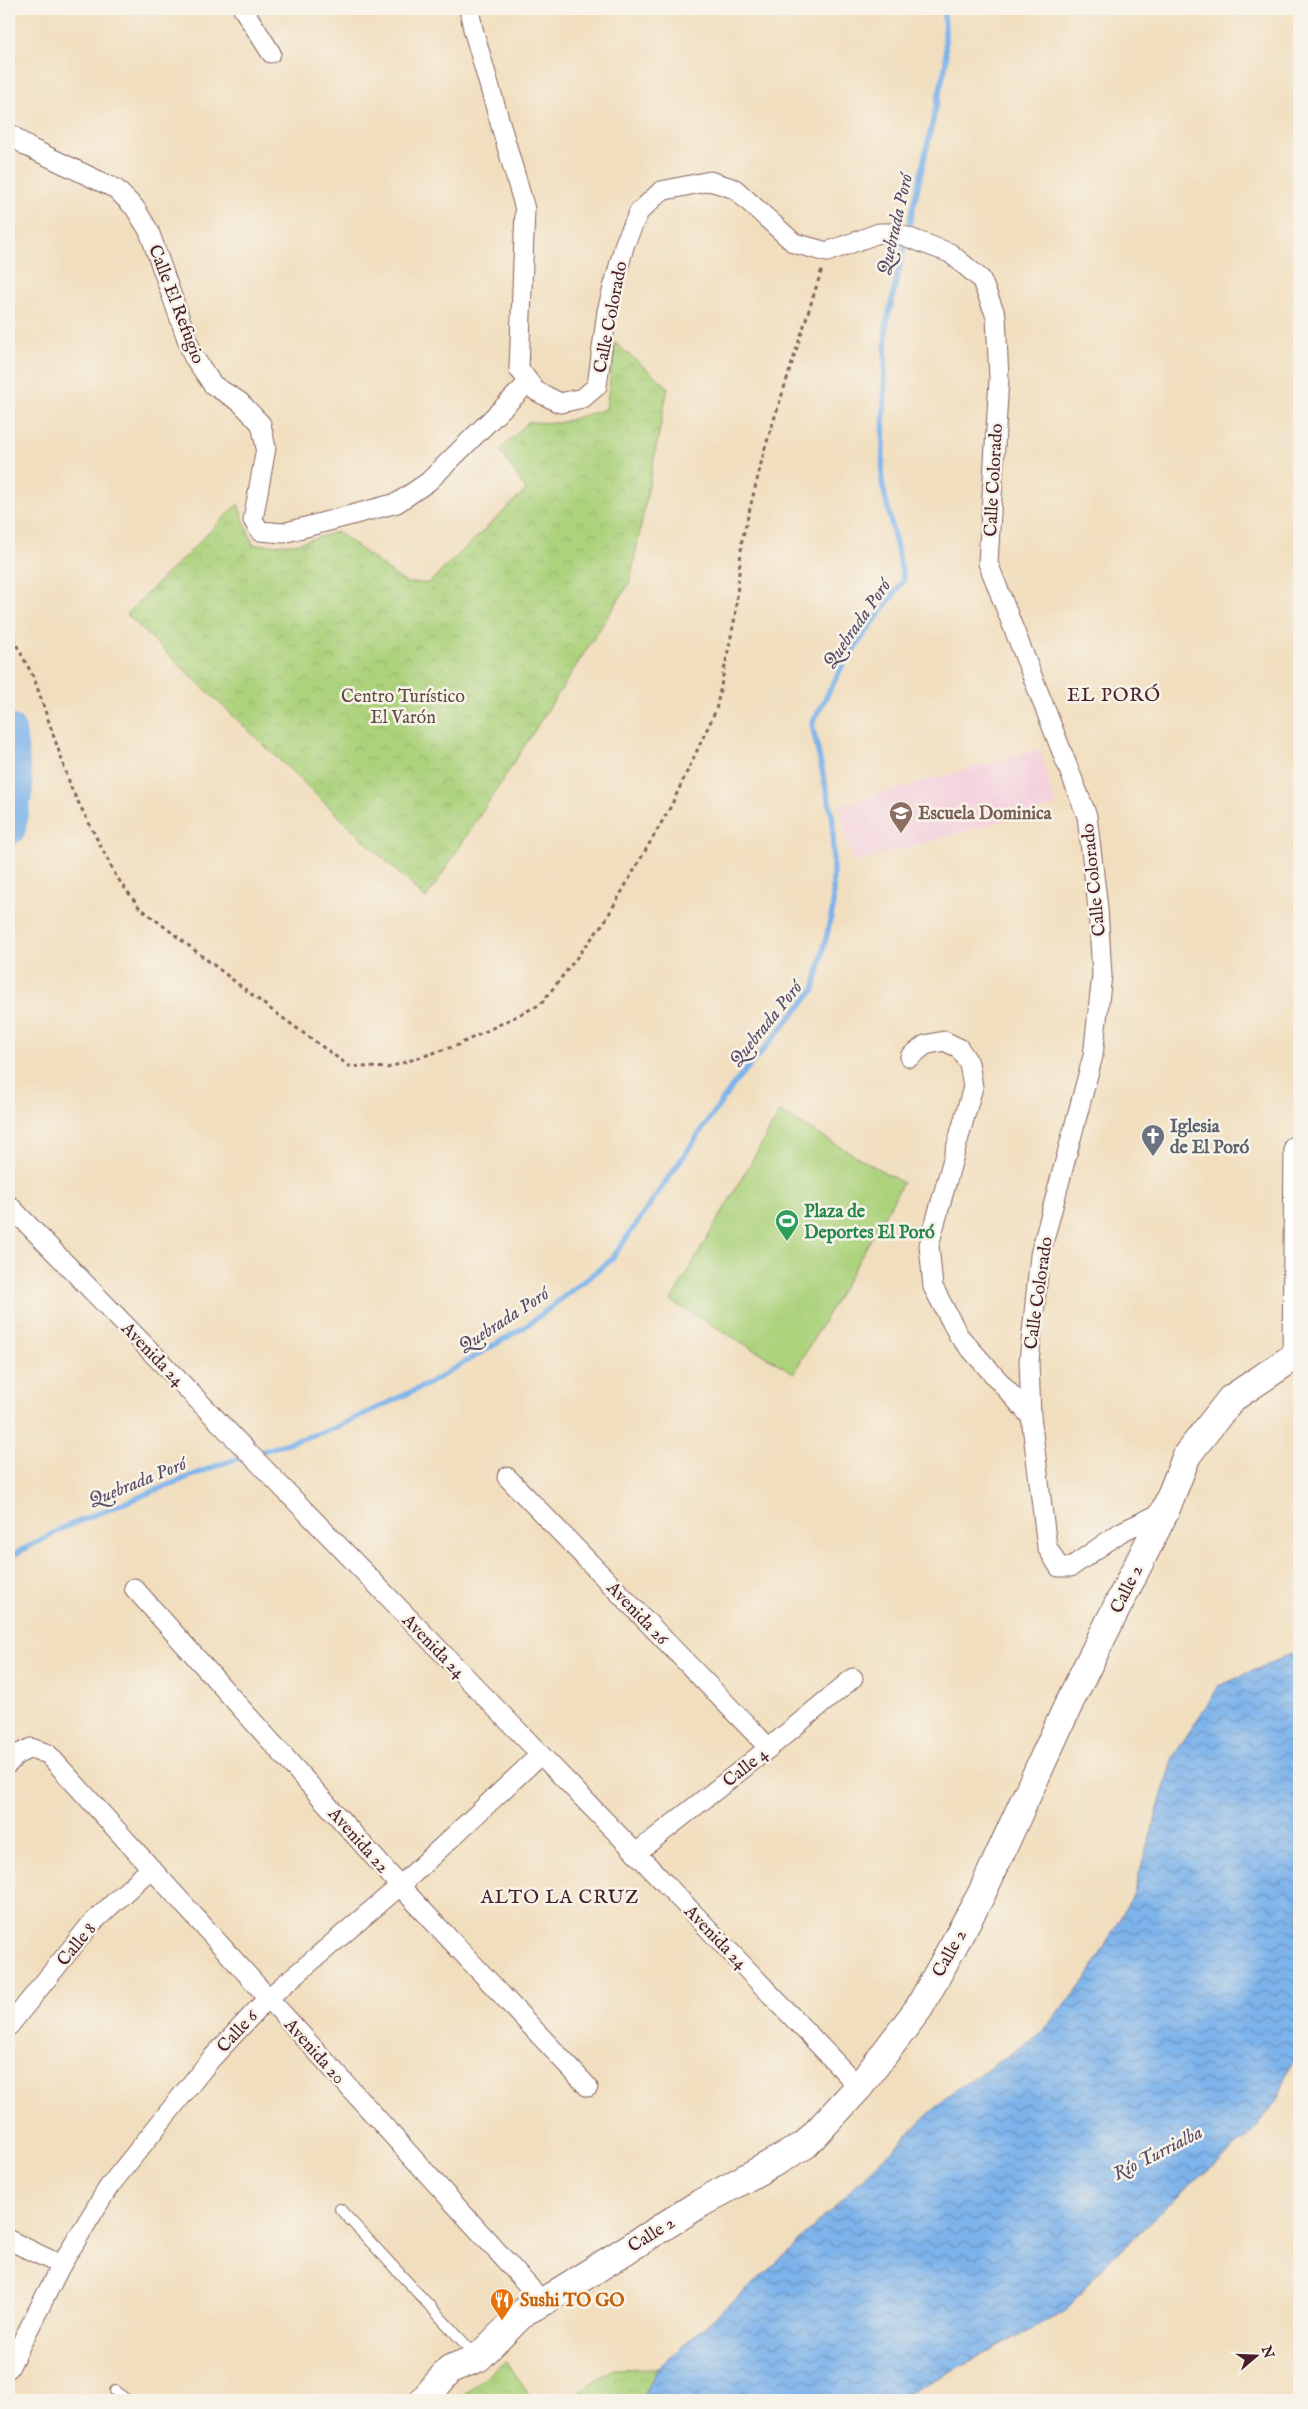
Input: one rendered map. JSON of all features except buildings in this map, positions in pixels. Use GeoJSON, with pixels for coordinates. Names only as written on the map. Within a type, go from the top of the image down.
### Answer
{"type":"FeatureCollection","features":[{"type":"Feature","properties":{"kind":"main road","name":"Calle 2"},"geometry":{"type":"LineString","coordinates":[[424,2400],[450,2369],[478,2358],[525,2311],[543,2302],[701,2203],[805,2145],[859,2087],[919,2008],[981,1895],[1071,1699],[1165,1511],[1187,1456],[1231,1399],[1296,1357]]}},
{"type":"Feature","properties":{"kind":"street"},"geometry":{"type":"LineString","coordinates":[[243,9],[271,53]]}},
{"type":"Feature","properties":{"kind":"street","name":"Calle Colorado"},"geometry":{"type":"LineString","coordinates":[[469,9],[473,29],[525,209],[519,369],[536,391],[560,404],[583,398],[597,386],[607,311],[625,243],[639,212],[662,191],[710,181],[735,189],[794,243],[827,252],[879,233],[896,233],[950,253],[982,278],[996,316],[999,379],[988,563],[1087,816],[1098,908],[1102,975],[1093,1056],[1040,1255],[1029,1361],[1031,1417],[1047,1547],[1059,1567],[1071,1567],[1121,1532],[1165,1511]]}},
{"type":"Feature","properties":{"kind":"street","name":"Calle El Refugio"},"geometry":{"type":"LineString","coordinates":[[9,133],[28,147],[116,189],[135,208],[148,232],[193,356],[213,385],[240,402],[260,424],[266,448],[253,520],[260,531],[283,533],[397,504],[428,482],[529,382]]}},
{"type":"Feature","properties":{"kind":"street"},"geometry":{"type":"LineString","coordinates":[[910,1057],[925,1045],[944,1041],[959,1048],[969,1063],[973,1087],[929,1245],[933,1287],[959,1336],[1031,1417]]}},
{"type":"Feature","properties":{"kind":"street"},"geometry":{"type":"LineString","coordinates":[[1294,1146],[1296,1357]]}},
{"type":"Feature","properties":{"kind":"street","name":"Avenida 24"},"geometry":{"type":"LineString","coordinates":[[9,1205],[540,1756],[636,1853],[859,2087]]}},
{"type":"Feature","properties":{"kind":"street","name":"Avenida 26"},"geometry":{"type":"LineString","coordinates":[[507,1477],[769,1748]]}},
{"type":"Feature","properties":{"kind":"street","name":"Avenida 22"},"geometry":{"type":"LineString","coordinates":[[134,1588],[400,1886],[588,2087]]}},
{"type":"Feature","properties":{"kind":"street","name":"Calle 4"},"geometry":{"type":"LineString","coordinates":[[636,1853],[769,1748],[853,1678]]}},
{"type":"Feature","properties":{"kind":"street","name":"Avenida 20"},"geometry":{"type":"LineString","coordinates":[[9,1763],[16,1755],[31,1748],[48,1754],[543,2302]]}},
{"type":"Feature","properties":{"kind":"street","name":"Calle 6"},"geometry":{"type":"LineString","coordinates":[[9,2368],[61,2265],[108,2188],[211,2059],[268,1999],[400,1886],[540,1756]]}},
{"type":"Feature","properties":{"kind":"street","name":"Calle 8"},"geometry":{"type":"LineString","coordinates":[[9,2026],[90,1925],[150,1869]]}},
{"type":"Feature","properties":{"kind":"street"},"geometry":{"type":"LineString","coordinates":[[9,2240],[61,2265]]}},
{"type":"Feature","properties":{"kind":"lane"},"geometry":{"type":"LineString","coordinates":[[340,2209],[478,2358]]}},
{"type":"Feature","properties":{"kind":"lane"},"geometry":{"type":"LineString","coordinates":[[115,2391],[127,2400]]}},
{"type":"Feature","properties":{"kind":"path"},"geometry":{"type":"LineString","coordinates":[[9,631],[34,678],[72,790],[116,876],[140,908],[269,1008],[349,1066],[387,1068],[458,1045],[541,1004],[605,922],[670,806],[716,710],[735,617],[744,531],[765,448],[827,252]]}},
{"type":"Feature","properties":{"kind":"shaded area","name":"Escuela Dominica"},"geometry":{"type":"Polygon","coordinates":[[[1040,749],[1056,806],[853,863],[840,805],[1040,749]]]}},
{"type":"Feature","properties":{"kind":"green space","name":"Centro Turístico El Varón"},"geometry":{"type":"Polygon","coordinates":[[[615,343],[668,387],[630,582],[426,899],[126,614],[238,504],[253,545],[295,544],[337,532],[406,583],[429,583],[526,490],[500,450],[528,422],[558,423],[606,409],[615,343]]]}},
{"type":"Feature","properties":{"kind":"green space","name":"Plaza de Deportes El Poró"},"geometry":{"type":"Polygon","coordinates":[[[780,1112],[903,1183],[794,1373],[671,1301],[780,1112]]]}},
{"type":"Feature","properties":{"kind":"green space"},"geometry":{"type":"Polygon","coordinates":[[[507,2361],[532,2400],[456,2400],[507,2361]]]}},
{"type":"Feature","properties":{"kind":"green space"},"geometry":{"type":"Polygon","coordinates":[[[658,2368],[642,2400],[566,2400],[614,2369],[658,2368]]]}},
{"type":"Feature","properties":{"kind":"water","name":"Río Turrialba"},"geometry":{"type":"Polygon","coordinates":[[[1299,1646],[1299,2045],[1278,2098],[1248,2137],[1196,2180],[1108,2261],[1066,2311],[896,2400],[642,2400],[658,2368],[785,2255],[947,2096],[1039,2035],[1087,1978],[1133,1895],[1173,1757],[1219,1686],[1291,1654],[1299,1646]]]}},
{"type":"Feature","properties":{"kind":"waterway","name":"Quebrada Poró"},"geometry":{"type":"LineString","coordinates":[[9,1557],[65,1527],[218,1465],[332,1429],[428,1384],[528,1325],[611,1260],[734,1084],[814,990],[833,908],[833,820],[812,724],[845,661],[904,580],[882,482],[886,326],[946,63],[944,9]]}},
{"type":"Feature","properties":{"kind":"waterway"},"geometry":{"type":"LineString","coordinates":[[9,731],[16,789],[9,828]]}},
{"type":"Feature","properties":{"kind":"place","name":"Escuela Dominica"},"geometry":{"type":"Point","coordinates":[901,834]}},
{"type":"Feature","properties":{"kind":"place","name":"Iglesia de El Poró"},"geometry":{"type":"Point","coordinates":[1153,1157]}},
{"type":"Feature","properties":{"kind":"place","name":"Plaza de Deportes El Poró"},"geometry":{"type":"Point","coordinates":[787,1242]}},
{"type":"Feature","properties":{"kind":"place","name":"Sushi TO GO"},"geometry":{"type":"Point","coordinates":[502,2321]}},
{"type":"Feature","properties":{"kind":"district","name":"EL PORÓ"},"geometry":{"type":"Point","coordinates":[1114,694]}},
{"type":"Feature","properties":{"kind":"district","name":"ALTO LA CRUZ"},"geometry":{"type":"Point","coordinates":[560,1896]}}]}
